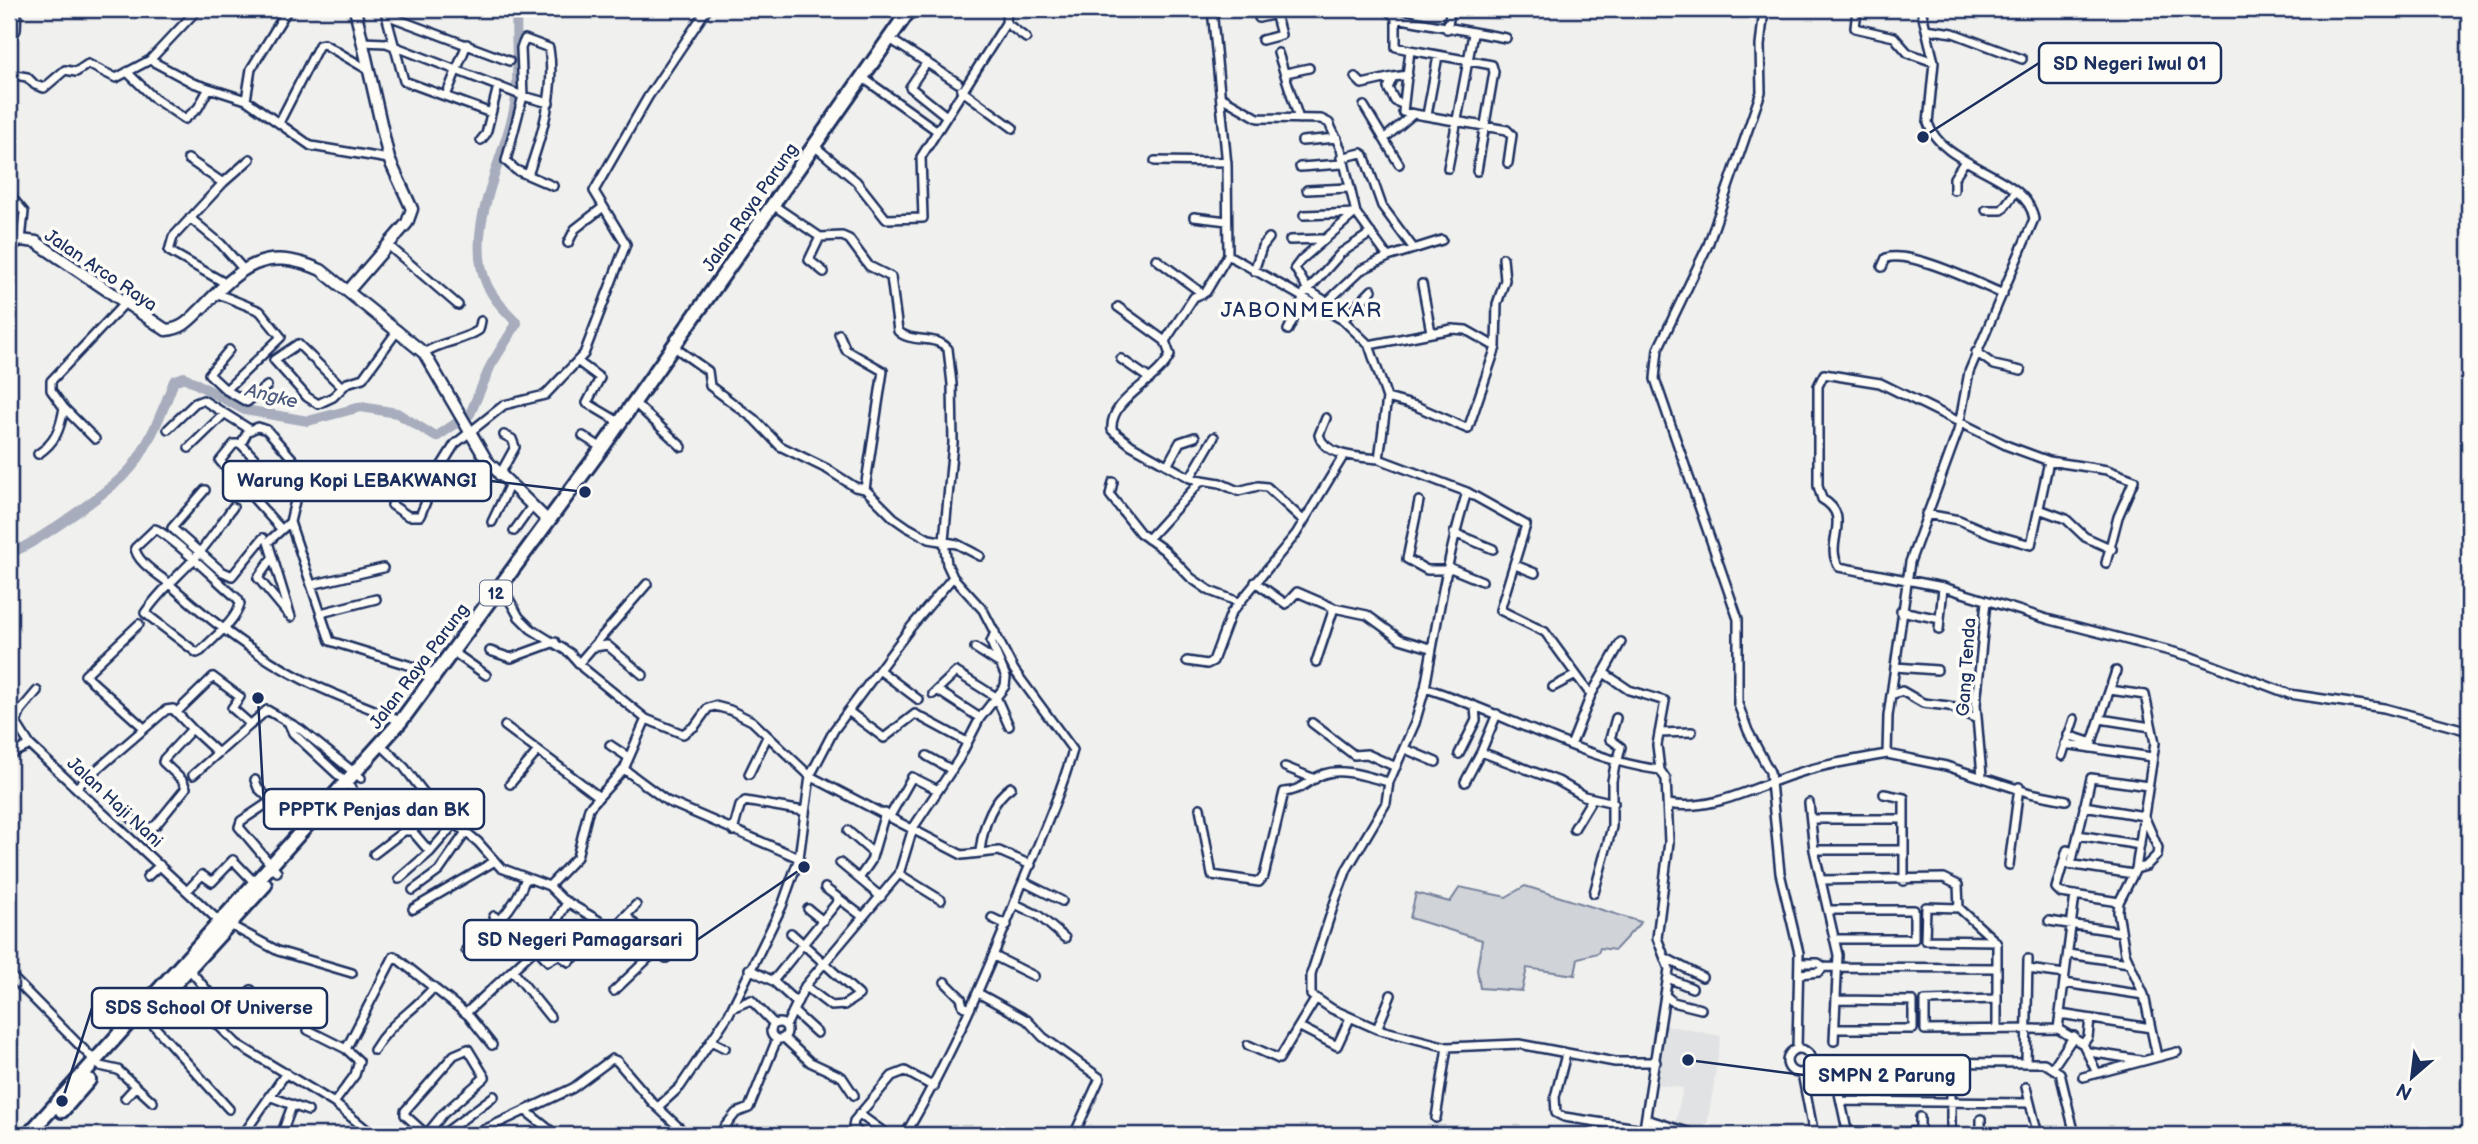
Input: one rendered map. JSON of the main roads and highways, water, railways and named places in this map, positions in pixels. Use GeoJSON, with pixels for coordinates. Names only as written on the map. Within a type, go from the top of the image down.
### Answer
{"type":"FeatureCollection","features":[{"type":"Feature","properties":{"kind":"highway","name":"Jalan Raya Parung"},"geometry":{"type":"LineString","coordinates":[[39,1135],[98,1064],[383,748],[437,674],[506,592],[639,407],[913,9]]}},
{"type":"Feature","properties":{"kind":"highway","name":"Jalan Raya Parung"},"geometry":{"type":"LineString","coordinates":[[403,722],[459,656],[471,634],[548,522],[818,149],[891,40]]}},
{"type":"Feature","properties":{"kind":"highway","name":"Jalan Raya Parung"},"geometry":{"type":"LineString","coordinates":[[275,869],[304,832],[349,786]]}},
{"type":"Feature","properties":{"kind":"highway","name":"Jalan Raya Parung"},"geometry":{"type":"LineString","coordinates":[[29,1135],[189,969],[225,925]]}},
{"type":"Feature","properties":{"kind":"main road"},"geometry":{"type":"LineString","coordinates":[[349,290],[407,223],[412,209],[389,159],[355,9]]}},
{"type":"Feature","properties":{"kind":"main road","name":"Jalan Arco Raya"},"geometry":{"type":"LineString","coordinates":[[9,245],[21,240],[36,242],[154,325],[166,330],[175,330],[185,325],[225,283],[244,270],[273,257],[289,258],[321,270],[424,352],[467,431],[499,476],[548,522]]}},
{"type":"Feature","properties":{"kind":"waterway","name":"Angke"},"geometry":{"type":"LineString","coordinates":[[9,553],[53,529],[124,476],[150,438],[174,381],[184,377],[245,410],[308,421],[361,407],[397,413],[436,437],[470,414],[491,365],[517,323],[487,285],[481,264],[480,242],[487,197],[514,110],[517,85],[517,9]]}},
{"type":"Feature","properties":{"kind":"place","name":"SD Negeri Iwul 01"},"geometry":{"type":"Point","coordinates":[1923,137]}},
{"type":"Feature","properties":{"kind":"place","name":"Warung Kopi LEBAKWANGI"},"geometry":{"type":"Point","coordinates":[585,492]}},
{"type":"Feature","properties":{"kind":"place","name":"PPPTK Penjas dan BK"},"geometry":{"type":"Point","coordinates":[258,698]}},
{"type":"Feature","properties":{"kind":"place","name":"SD Negeri Pamagarsari"},"geometry":{"type":"Point","coordinates":[804,867]}},
{"type":"Feature","properties":{"kind":"place","name":"SMPN 2 Parung"},"geometry":{"type":"Point","coordinates":[1688,1060]}},
{"type":"Feature","properties":{"kind":"place","name":"SDS School Of Universe"},"geometry":{"type":"Point","coordinates":[62,1101]}},
{"type":"Feature","properties":{"kind":"district","name":"JABONMEKAR"},"geometry":{"type":"Point","coordinates":[1302,310]}}]}
